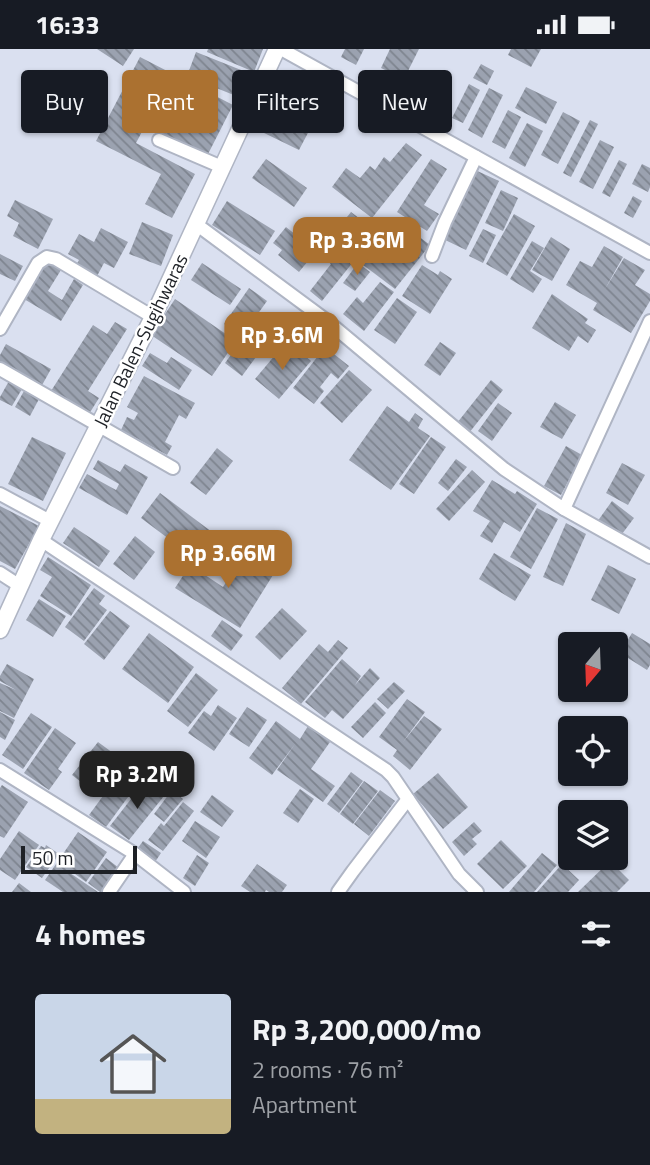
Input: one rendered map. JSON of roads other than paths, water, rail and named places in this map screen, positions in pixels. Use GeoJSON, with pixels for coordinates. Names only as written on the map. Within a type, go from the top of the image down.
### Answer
{"type":"FeatureCollection","features":[{"type":"Feature","properties":{"kind":"street"},"geometry":{"type":"LineString","coordinates":[[279,49],[650,253]]}},
{"type":"Feature","properties":{"kind":"street","name":"Jalan Balen-Sugihwaras"},"geometry":{"type":"LineString","coordinates":[[0,630],[50,521],[153,317],[279,49]]}},
{"type":"Feature","properties":{"kind":"street"},"geometry":{"type":"LineString","coordinates":[[159,140],[222,167]]}},
{"type":"Feature","properties":{"kind":"street"},"geometry":{"type":"LineString","coordinates":[[432,256],[476,157]]}},
{"type":"Feature","properties":{"kind":"street"},"geometry":{"type":"LineString","coordinates":[[196,225],[327,321],[503,469],[564,509],[650,557]]}},
{"type":"Feature","properties":{"kind":"street"},"geometry":{"type":"LineString","coordinates":[[0,329],[38,263],[47,257],[56,259],[153,317]]}},
{"type":"Feature","properties":{"kind":"street"},"geometry":{"type":"LineString","coordinates":[[564,509],[650,321]]}},
{"type":"Feature","properties":{"kind":"street"},"geometry":{"type":"LineString","coordinates":[[0,369],[173,468]]}},
{"type":"Feature","properties":{"kind":"street"},"geometry":{"type":"LineString","coordinates":[[0,494],[50,521]]}},
{"type":"Feature","properties":{"kind":"street"},"geometry":{"type":"LineString","coordinates":[[41,540],[386,770],[459,874],[477,892]]}},
{"type":"Feature","properties":{"kind":"street"},"geometry":{"type":"LineString","coordinates":[[0,573],[20,586]]}},
{"type":"Feature","properties":{"kind":"street"},"geometry":{"type":"LineString","coordinates":[[0,770],[135,854],[184,892]]}},
{"type":"Feature","properties":{"kind":"street"},"geometry":{"type":"LineString","coordinates":[[338,892],[408,799]]}},
{"type":"Feature","properties":{"kind":"street"},"geometry":{"type":"LineString","coordinates":[[109,892],[135,854]]}}]}
